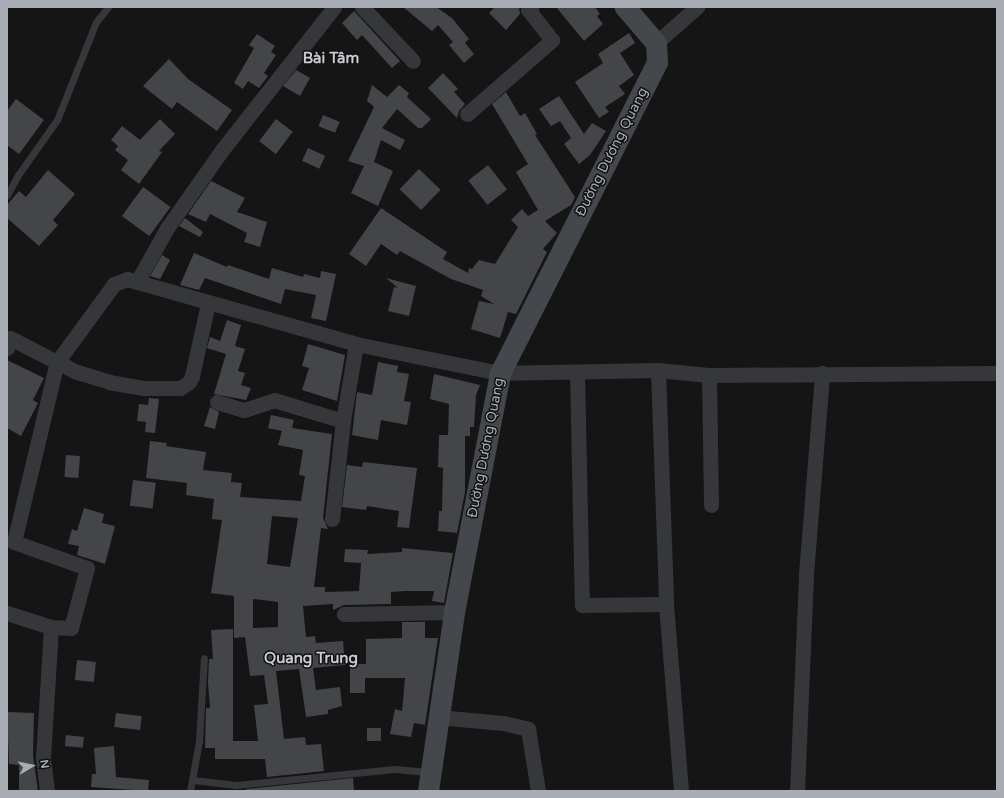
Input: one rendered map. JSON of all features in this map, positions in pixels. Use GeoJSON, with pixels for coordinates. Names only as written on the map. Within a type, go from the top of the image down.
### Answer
{"type":"FeatureCollection","features":[{"type":"Feature","properties":{"kind":"street"},"geometry":{"type":"LineString","coordinates":[[137,282],[166,228],[222,150],[334,7]]}},
{"type":"Feature","properties":{"kind":"street"},"geometry":{"type":"LineString","coordinates":[[362,7],[413,61]]}},
{"type":"Feature","properties":{"kind":"street"},"geometry":{"type":"LineString","coordinates":[[467,114],[552,40],[528,9],[531,7]]}},
{"type":"Feature","properties":{"kind":"street"},"geometry":{"type":"LineString","coordinates":[[625,7],[656,43],[697,7]]}},
{"type":"Feature","properties":{"kind":"street","name":"Đường Dương Quang"},"geometry":{"type":"LineString","coordinates":[[429,782],[454,612],[500,373],[657,62],[656,43]]}},
{"type":"Feature","properties":{"kind":"street"},"geometry":{"type":"LineString","coordinates":[[7,613],[51,627],[71,628],[87,568],[14,542],[57,362],[114,284],[127,279],[356,344],[500,373],[658,370],[709,375],[822,373],[997,373]]}},
{"type":"Feature","properties":{"kind":"street"},"geometry":{"type":"LineString","coordinates":[[8,341],[77,372],[109,382],[144,388],[180,388],[189,382],[192,376],[208,303]]}},
{"type":"Feature","properties":{"kind":"street"},"geometry":{"type":"LineString","coordinates":[[332,519],[343,421],[356,344]]}},
{"type":"Feature","properties":{"kind":"street"},"geometry":{"type":"LineString","coordinates":[[658,370],[666,604],[681,791]]}},
{"type":"Feature","properties":{"kind":"street"},"geometry":{"type":"LineString","coordinates":[[577,372],[582,605],[666,604]]}},
{"type":"Feature","properties":{"kind":"street"},"geometry":{"type":"LineString","coordinates":[[797,791],[806,574],[822,373]]}},
{"type":"Feature","properties":{"kind":"street"},"geometry":{"type":"LineString","coordinates":[[709,375],[711,505]]}},
{"type":"Feature","properties":{"kind":"street"},"geometry":{"type":"LineString","coordinates":[[217,402],[244,410],[274,400],[343,421]]}},
{"type":"Feature","properties":{"kind":"street"},"geometry":{"type":"LineString","coordinates":[[344,614],[454,612]]}},
{"type":"Feature","properties":{"kind":"street"},"geometry":{"type":"LineString","coordinates":[[47,791],[43,758],[51,627]]}},
{"type":"Feature","properties":{"kind":"street"},"geometry":{"type":"LineString","coordinates":[[438,717],[503,723],[528,729],[538,791]]}},
{"type":"Feature","properties":{"kind":"lane"},"geometry":{"type":"LineString","coordinates":[[7,195],[18,174],[57,120],[96,22],[108,7]]}},
{"type":"Feature","properties":{"kind":"lane"},"geometry":{"type":"LineString","coordinates":[[190,791],[199,741],[204,658]]}},
{"type":"Feature","properties":{"kind":"lane"},"geometry":{"type":"LineString","coordinates":[[193,780],[236,784],[387,770],[429,782]]}},
{"type":"Feature","properties":{"kind":"building"},"geometry":{"type":"Polygon","coordinates":[[[403,7],[436,7],[452,18],[469,39],[465,43],[474,54],[464,63],[449,45],[453,42],[438,25],[432,31],[403,7]]]}},
{"type":"Feature","properties":{"kind":"building"},"geometry":{"type":"Polygon","coordinates":[[[495,7],[519,7],[520,14],[506,30],[489,13],[495,7]]]}},
{"type":"Feature","properties":{"kind":"building"},"geometry":{"type":"Polygon","coordinates":[[[556,7],[595,7],[600,14],[597,16],[603,24],[584,41],[556,7]]]}},
{"type":"Feature","properties":{"kind":"building"},"geometry":{"type":"Polygon","coordinates":[[[354,11],[400,61],[392,68],[362,35],[357,40],[342,23],[354,11]]]}},
{"type":"Feature","properties":{"kind":"building"},"geometry":{"type":"Polygon","coordinates":[[[629,33],[635,43],[620,53],[634,75],[619,86],[625,94],[605,107],[609,112],[599,118],[575,82],[603,63],[598,54],[629,33]]]}},
{"type":"Feature","properties":{"kind":"building"},"geometry":{"type":"Polygon","coordinates":[[[257,34],[275,46],[271,52],[276,55],[264,73],[268,76],[259,88],[248,81],[243,89],[234,83],[254,48],[249,45],[257,34]]]}},
{"type":"Feature","properties":{"kind":"building"},"geometry":{"type":"Polygon","coordinates":[[[169,59],[188,79],[232,110],[217,131],[177,102],[172,109],[143,86],[169,59]]]}},
{"type":"Feature","properties":{"kind":"building"},"geometry":{"type":"Polygon","coordinates":[[[296,70],[310,78],[300,96],[283,86],[296,70]]]}},
{"type":"Feature","properties":{"kind":"building"},"geometry":{"type":"Polygon","coordinates":[[[443,73],[458,89],[454,92],[465,104],[459,111],[457,118],[428,88],[443,73]]]}},
{"type":"Feature","properties":{"kind":"building"},"geometry":{"type":"Polygon","coordinates":[[[372,85],[387,97],[399,85],[409,93],[407,97],[431,119],[422,128],[418,128],[397,109],[382,128],[405,140],[400,150],[381,140],[374,162],[393,171],[378,206],[351,193],[364,166],[348,161],[374,107],[367,101],[372,85]]]}},
{"type":"Feature","properties":{"kind":"building"},"geometry":{"type":"Polygon","coordinates":[[[506,92],[520,116],[525,113],[537,134],[535,135],[575,197],[571,205],[545,221],[557,233],[543,249],[547,252],[516,314],[508,312],[500,338],[471,329],[479,301],[494,304],[481,296],[483,290],[451,279],[400,251],[397,255],[381,244],[366,266],[349,254],[381,208],[447,252],[443,259],[468,273],[469,268],[472,269],[479,260],[495,264],[518,227],[511,220],[522,209],[528,216],[538,210],[516,172],[528,164],[492,104],[506,92]]]}},
{"type":"Feature","properties":{"kind":"building"},"geometry":{"type":"Polygon","coordinates":[[[559,96],[584,134],[592,123],[606,131],[590,155],[579,164],[564,144],[571,138],[560,121],[551,126],[539,109],[559,96]]]}},
{"type":"Feature","properties":{"kind":"building"},"geometry":{"type":"Polygon","coordinates":[[[16,99],[44,120],[19,154],[7,145],[7,111],[16,99]]]}},
{"type":"Feature","properties":{"kind":"building"},"geometry":{"type":"Polygon","coordinates":[[[323,115],[340,122],[335,133],[319,126],[323,115]]]}},
{"type":"Feature","properties":{"kind":"building"},"geometry":{"type":"Polygon","coordinates":[[[160,119],[175,134],[159,151],[162,152],[139,184],[121,170],[128,160],[115,150],[118,146],[111,140],[122,126],[140,140],[160,119]]]}},
{"type":"Feature","properties":{"kind":"building"},"geometry":{"type":"Polygon","coordinates":[[[276,119],[293,132],[276,154],[259,141],[276,119]]]}},
{"type":"Feature","properties":{"kind":"building"},"geometry":{"type":"Polygon","coordinates":[[[308,148],[325,156],[319,169],[302,161],[308,148]]]}},
{"type":"Feature","properties":{"kind":"building"},"geometry":{"type":"Polygon","coordinates":[[[488,165],[507,189],[487,205],[468,180],[488,165]]]}},
{"type":"Feature","properties":{"kind":"building"},"geometry":{"type":"Polygon","coordinates":[[[419,169],[441,190],[421,210],[400,189],[419,169]]]}},
{"type":"Feature","properties":{"kind":"building"},"geometry":{"type":"Polygon","coordinates":[[[48,170],[75,194],[53,220],[58,225],[39,246],[7,218],[7,205],[19,191],[26,197],[48,170]]]}},
{"type":"Feature","properties":{"kind":"building"},"geometry":{"type":"Polygon","coordinates":[[[211,181],[245,198],[237,212],[267,222],[260,247],[244,242],[247,233],[210,214],[206,222],[188,214],[211,181]]]}},
{"type":"Feature","properties":{"kind":"building"},"geometry":{"type":"Polygon","coordinates":[[[143,187],[171,207],[149,236],[122,216],[143,187]]]}},
{"type":"Feature","properties":{"kind":"building"},"geometry":{"type":"Polygon","coordinates":[[[185,218],[203,232],[200,237],[179,226],[185,218]]]}},
{"type":"Feature","properties":{"kind":"building"},"geometry":{"type":"Polygon","coordinates":[[[194,253],[227,267],[228,265],[269,279],[272,268],[303,277],[304,274],[320,278],[321,271],[336,274],[326,321],[311,318],[316,295],[285,289],[281,304],[205,278],[199,290],[180,285],[194,253]]]}},
{"type":"Feature","properties":{"kind":"building"},"geometry":{"type":"Polygon","coordinates":[[[162,255],[170,260],[160,279],[150,276],[162,255]]]}},
{"type":"Feature","properties":{"kind":"building"},"geometry":{"type":"Polygon","coordinates":[[[386,278],[416,286],[409,316],[388,311],[394,287],[398,288],[386,278]]]}},
{"type":"Feature","properties":{"kind":"building"},"geometry":{"type":"Polygon","coordinates":[[[227,320],[241,325],[235,346],[245,349],[238,371],[245,373],[241,385],[251,388],[246,400],[214,394],[226,354],[207,348],[210,337],[220,341],[227,320]]]}},
{"type":"Feature","properties":{"kind":"building"},"geometry":{"type":"Polygon","coordinates":[[[308,344],[345,355],[337,401],[302,390],[309,368],[302,366],[308,344]]]}},
{"type":"Feature","properties":{"kind":"building"},"geometry":{"type":"Polygon","coordinates":[[[7,360],[44,378],[33,400],[38,403],[21,436],[7,428],[7,360]]]}},
{"type":"Feature","properties":{"kind":"building"},"geometry":{"type":"Polygon","coordinates":[[[378,362],[398,366],[397,372],[409,374],[404,401],[411,402],[407,425],[381,420],[378,440],[352,435],[357,392],[372,395],[378,362]]]}},
{"type":"Feature","properties":{"kind":"building"},"geometry":{"type":"Polygon","coordinates":[[[434,374],[480,385],[476,395],[474,427],[470,427],[470,436],[465,436],[465,492],[457,533],[438,531],[439,511],[442,511],[443,468],[438,467],[439,435],[448,435],[449,404],[430,399],[434,374]]]}},
{"type":"Feature","properties":{"kind":"building"},"geometry":{"type":"Polygon","coordinates":[[[149,398],[159,399],[155,433],[145,432],[146,422],[137,421],[139,404],[148,405],[149,398]]]}},
{"type":"Feature","properties":{"kind":"building"},"geometry":{"type":"Polygon","coordinates":[[[210,407],[219,412],[215,429],[204,426],[210,407]]]}},
{"type":"Feature","properties":{"kind":"building"},"geometry":{"type":"Polygon","coordinates":[[[271,415],[294,420],[292,428],[332,434],[323,518],[328,529],[321,528],[314,587],[325,587],[325,592],[359,591],[361,563],[344,562],[345,549],[368,550],[367,554],[402,552],[402,548],[453,553],[444,603],[432,601],[434,591],[405,591],[391,592],[391,604],[344,605],[333,610],[333,604],[303,606],[306,637],[315,636],[316,643],[343,641],[345,665],[313,668],[316,690],[340,687],[342,706],[328,710],[328,714],[306,717],[299,669],[276,671],[284,739],[305,737],[306,745],[321,744],[324,771],[267,777],[265,759],[215,759],[215,748],[205,748],[206,708],[210,708],[208,682],[209,659],[213,659],[211,630],[233,629],[233,741],[258,741],[254,705],[268,704],[264,675],[250,676],[245,637],[234,638],[234,596],[211,593],[222,520],[212,519],[214,499],[186,495],[187,483],[146,478],[150,441],[167,443],[166,446],[206,452],[203,470],[232,473],[231,482],[242,483],[240,497],[301,501],[305,476],[299,475],[303,450],[278,445],[282,431],[268,428],[271,415]],[[272,516],[267,564],[290,567],[298,518],[272,516]],[[253,599],[253,628],[278,627],[278,602],[253,599]]]}},
{"type":"Feature","properties":{"kind":"building"},"geometry":{"type":"Polygon","coordinates":[[[66,455],[80,456],[78,478],[64,477],[66,455]]]}},
{"type":"Feature","properties":{"kind":"building"},"geometry":{"type":"Polygon","coordinates":[[[363,462],[417,468],[409,528],[397,527],[399,511],[367,506],[366,510],[342,507],[347,465],[362,467],[363,462]]]}},
{"type":"Feature","properties":{"kind":"building"},"geometry":{"type":"Polygon","coordinates":[[[133,480],[156,483],[153,509],[130,506],[133,480]]]}},
{"type":"Feature","properties":{"kind":"building"},"geometry":{"type":"Polygon","coordinates":[[[84,508],[104,514],[102,523],[115,526],[105,564],[77,555],[79,546],[68,544],[72,529],[77,531],[84,508]]]}},
{"type":"Feature","properties":{"kind":"building"},"geometry":{"type":"Polygon","coordinates":[[[402,622],[425,622],[425,638],[438,638],[425,725],[414,723],[411,737],[390,734],[395,709],[402,711],[405,678],[365,678],[365,693],[350,693],[350,664],[366,664],[366,639],[402,638],[402,622]]]}},
{"type":"Feature","properties":{"kind":"building"},"geometry":{"type":"Polygon","coordinates":[[[77,660],[96,662],[94,682],[75,680],[77,660]]]}},
{"type":"Feature","properties":{"kind":"building"},"geometry":{"type":"Polygon","coordinates":[[[7,712],[34,713],[33,755],[38,791],[19,791],[19,765],[9,764],[7,712]]]}},
{"type":"Feature","properties":{"kind":"building"},"geometry":{"type":"Polygon","coordinates":[[[116,713],[142,716],[140,730],[114,727],[116,713]]]}},
{"type":"Feature","properties":{"kind":"building"},"geometry":{"type":"Polygon","coordinates":[[[367,728],[381,728],[381,741],[367,741],[367,728]]]}},
{"type":"Feature","properties":{"kind":"building"},"geometry":{"type":"Polygon","coordinates":[[[66,735],[84,737],[83,748],[65,746],[66,735]]]}},
{"type":"Feature","properties":{"kind":"building"},"geometry":{"type":"Polygon","coordinates":[[[114,746],[116,777],[149,780],[148,791],[91,787],[92,774],[96,774],[94,748],[114,746]]]}},
{"type":"Feature","properties":{"kind":"building"},"geometry":{"type":"Polygon","coordinates":[[[353,778],[354,791],[246,791],[246,789],[353,778]]]}},
{"type":"Feature","properties":{"kind":"district","name":"Bài Tâm"},"geometry":{"type":"Point","coordinates":[331,59]}},
{"type":"Feature","properties":{"kind":"district","name":"Quang Trung"},"geometry":{"type":"Point","coordinates":[311,659]}}]}
